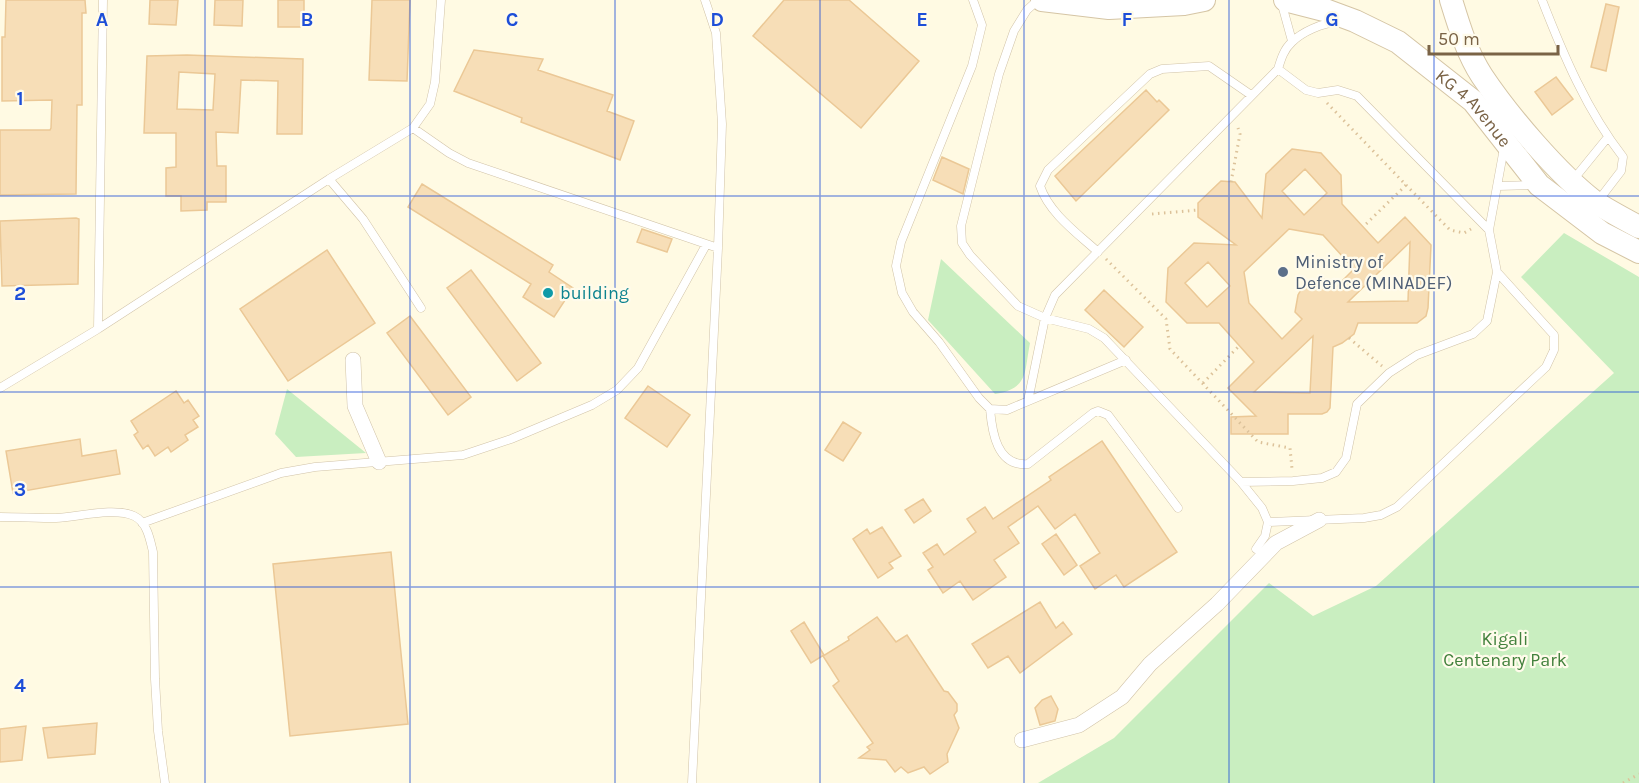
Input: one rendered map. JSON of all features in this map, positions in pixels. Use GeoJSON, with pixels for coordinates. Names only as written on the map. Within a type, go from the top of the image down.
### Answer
{"type":"FeatureCollection","features":[{"type":"Feature","properties":{"kind":"main road"},"geometry":{"type":"LineString","coordinates":[[1040,0],[1109,8],[1184,4],[1204,0]]}},
{"type":"Feature","properties":{"kind":"main road","name":"KG 4 Avenue"},"geometry":{"type":"LineString","coordinates":[[1285,0],[1328,11],[1355,21],[1398,42],[1473,101],[1539,184],[1602,233],[1639,252]]}},
{"type":"Feature","properties":{"kind":"main road","name":"KG 4 Avenue"},"geometry":{"type":"LineString","coordinates":[[1451,0],[1465,43],[1482,76],[1540,148],[1597,203],[1639,227]]}},
{"type":"Feature","properties":{"kind":"street"},"geometry":{"type":"LineString","coordinates":[[353,360],[356,406],[379,462]]}},
{"type":"Feature","properties":{"kind":"street"},"geometry":{"type":"LineString","coordinates":[[1022,740],[1079,725],[1122,697],[1150,664],[1217,604],[1276,543],[1319,520]]}},
{"type":"Feature","properties":{"kind":"lane"},"geometry":{"type":"LineString","coordinates":[[98,329],[103,0]]}},
{"type":"Feature","properties":{"kind":"lane"},"geometry":{"type":"LineString","coordinates":[[0,388],[98,329],[329,178],[413,128],[430,104],[435,82],[441,0]]}},
{"type":"Feature","properties":{"kind":"lane"},"geometry":{"type":"LineString","coordinates":[[692,783],[722,124],[716,33],[705,0]]}},
{"type":"Feature","properties":{"kind":"lane"},"geometry":{"type":"LineString","coordinates":[[973,0],[982,25],[972,66],[901,242],[896,266],[902,293],[913,312],[990,409],[995,441],[1011,462],[1019,465],[1028,464],[1098,411],[1108,415],[1178,508]]}},
{"type":"Feature","properties":{"kind":"lane"},"geometry":{"type":"LineString","coordinates":[[1040,0],[1027,10],[1014,31],[999,74],[961,226],[962,243],[970,255],[1018,306],[1045,318],[1089,329],[1104,338],[1126,360],[1241,482],[1262,508],[1268,522],[1265,536],[1256,549]]}},
{"type":"Feature","properties":{"kind":"lane"},"geometry":{"type":"LineString","coordinates":[[1280,0],[1292,41]]}},
{"type":"Feature","properties":{"kind":"lane"},"geometry":{"type":"LineString","coordinates":[[1542,0],[1562,51],[1608,137],[1623,157],[1621,171],[1597,203]]}},
{"type":"Feature","properties":{"kind":"lane"},"geometry":{"type":"LineString","coordinates":[[1028,401],[1045,318],[1055,295],[1278,69],[1283,53],[1292,41],[1325,23],[1355,21]]}},
{"type":"Feature","properties":{"kind":"lane"},"geometry":{"type":"LineString","coordinates":[[1098,252],[1043,197],[1040,186],[1048,170],[1150,74],[1162,69],[1209,66],[1251,94]]}},
{"type":"Feature","properties":{"kind":"lane"},"geometry":{"type":"LineString","coordinates":[[1278,69],[1306,90],[1318,93],[1338,90],[1357,96],[1489,230]]}},
{"type":"Feature","properties":{"kind":"lane"},"geometry":{"type":"LineString","coordinates":[[413,128],[468,163],[718,248]]}},
{"type":"Feature","properties":{"kind":"lane"},"geometry":{"type":"LineString","coordinates":[[1572,181],[1608,137]]}},
{"type":"Feature","properties":{"kind":"lane"},"geometry":{"type":"LineString","coordinates":[[1241,482],[1322,478],[1336,472],[1346,458],[1357,404],[1389,373],[1417,355],[1473,334],[1487,321],[1497,272],[1489,230],[1504,142]]}},
{"type":"Feature","properties":{"kind":"lane"},"geometry":{"type":"LineString","coordinates":[[329,178],[363,219],[421,308]]}},
{"type":"Feature","properties":{"kind":"lane"},"geometry":{"type":"LineString","coordinates":[[1498,186],[1539,184]]}},
{"type":"Feature","properties":{"kind":"lane"},"geometry":{"type":"LineString","coordinates":[[142,523],[281,473],[315,467],[463,455],[511,440],[592,405],[617,390],[638,368],[706,245]]}},
{"type":"Feature","properties":{"kind":"lane"},"geometry":{"type":"LineString","coordinates":[[1268,522],[1364,518],[1381,515],[1397,507],[1546,367],[1554,350],[1554,335],[1497,272]]}},
{"type":"Feature","properties":{"kind":"lane"},"geometry":{"type":"LineString","coordinates":[[990,409],[1007,410],[1126,360]]}},
{"type":"Feature","properties":{"kind":"lane"},"geometry":{"type":"LineString","coordinates":[[0,517],[55,518],[118,511],[136,517],[142,523],[150,538],[153,552],[155,679],[165,783]]}},
{"type":"Feature","properties":{"kind":"path"},"geometry":{"type":"LineString","coordinates":[[1318,93],[1450,230],[1464,233],[1482,221]]}},
{"type":"Feature","properties":{"kind":"path"},"geometry":{"type":"LineString","coordinates":[[1231,182],[1240,134],[1233,113]]}},
{"type":"Feature","properties":{"kind":"path"},"geometry":{"type":"LineString","coordinates":[[1363,227],[1406,185]]}},
{"type":"Feature","properties":{"kind":"path"},"geometry":{"type":"LineString","coordinates":[[1133,216],[1198,210]]}},
{"type":"Feature","properties":{"kind":"path"},"geometry":{"type":"LineString","coordinates":[[1098,252],[1166,320],[1170,349],[1258,442],[1290,448],[1293,481]]}},
{"type":"Feature","properties":{"kind":"path"},"geometry":{"type":"LineString","coordinates":[[1349,338],[1389,373]]}},
{"type":"Feature","properties":{"kind":"path"},"geometry":{"type":"LineString","coordinates":[[1203,383],[1239,346]]}},
{"type":"Feature","properties":{"kind":"path"},"geometry":{"type":"LineString","coordinates":[[1623,783],[1639,774]]}},
{"type":"Feature","properties":{"kind":"green space","name":"Kigali Centenary Park"},"geometry":{"type":"Polygon","coordinates":[[[1564,233],[1639,277],[1639,783],[1038,783],[1114,738],[1269,583],[1313,616],[1376,586],[1614,373],[1521,277],[1564,233]]]}},
{"type":"Feature","properties":{"kind":"green space"},"geometry":{"type":"Polygon","coordinates":[[[941,259],[1030,343],[1023,378],[1014,388],[995,394],[928,320],[941,259]]]}},
{"type":"Feature","properties":{"kind":"green space"},"geometry":{"type":"Polygon","coordinates":[[[287,389],[366,453],[296,457],[275,434],[287,389]]]}},
{"type":"Feature","properties":{"kind":"building"},"geometry":{"type":"Polygon","coordinates":[[[6,0],[85,0],[86,13],[82,13],[82,105],[77,105],[76,194],[0,195],[0,130],[50,130],[52,100],[2,101],[2,37],[5,37],[6,0]]]}},
{"type":"Feature","properties":{"kind":"building"},"geometry":{"type":"Polygon","coordinates":[[[150,0],[178,0],[176,25],[149,24],[150,0]]]}},
{"type":"Feature","properties":{"kind":"building"},"geometry":{"type":"Polygon","coordinates":[[[215,0],[243,0],[242,26],[214,25],[215,0]]]}},
{"type":"Feature","properties":{"kind":"building"},"geometry":{"type":"Polygon","coordinates":[[[278,0],[304,0],[304,27],[278,27],[278,0]]]}},
{"type":"Feature","properties":{"kind":"building"},"geometry":{"type":"Polygon","coordinates":[[[372,0],[410,0],[407,81],[369,80],[372,0]]]}},
{"type":"Feature","properties":{"kind":"building"},"geometry":{"type":"Polygon","coordinates":[[[784,0],[849,0],[919,61],[861,128],[753,36],[784,0]]]}},
{"type":"Feature","properties":{"kind":"building"},"geometry":{"type":"Polygon","coordinates":[[[1606,4],[1619,7],[1606,71],[1591,67],[1606,4]]]}},
{"type":"Feature","properties":{"kind":"building"},"geometry":{"type":"Polygon","coordinates":[[[474,50],[543,59],[538,70],[613,95],[607,111],[634,121],[620,160],[521,122],[522,118],[454,91],[474,50]]]}},
{"type":"Feature","properties":{"kind":"building"},"geometry":{"type":"Polygon","coordinates":[[[147,56],[303,59],[302,134],[277,134],[278,81],[241,80],[238,133],[216,132],[217,166],[226,166],[226,202],[207,202],[207,210],[181,211],[181,196],[166,196],[166,168],[176,167],[176,133],[144,133],[147,56]],[[179,72],[177,109],[213,110],[215,74],[179,72]]]}},
{"type":"Feature","properties":{"kind":"building"},"geometry":{"type":"Polygon","coordinates":[[[1556,77],[1573,99],[1552,115],[1535,92],[1556,77]]]}},
{"type":"Feature","properties":{"kind":"building"},"geometry":{"type":"Polygon","coordinates":[[[1146,90],[1157,102],[1159,100],[1169,110],[1076,201],[1055,176],[1146,90]]]}},
{"type":"Feature","properties":{"kind":"building"},"geometry":{"type":"Polygon","coordinates":[[[1292,149],[1321,153],[1341,175],[1342,204],[1378,243],[1405,217],[1431,245],[1428,308],[1426,316],[1417,323],[1358,323],[1354,334],[1333,347],[1330,408],[1327,412],[1288,414],[1288,434],[1231,434],[1231,417],[1256,416],[1228,388],[1254,362],[1219,323],[1187,323],[1166,302],[1168,268],[1194,243],[1236,245],[1198,217],[1198,203],[1221,181],[1235,182],[1262,218],[1266,174],[1292,149]],[[1305,169],[1282,191],[1304,215],[1327,193],[1305,169]],[[1289,229],[1244,272],[1249,303],[1282,339],[1302,319],[1295,312],[1298,295],[1302,288],[1310,282],[1325,279],[1335,288],[1354,269],[1323,235],[1289,229]],[[1410,242],[1348,302],[1408,301],[1410,242]],[[1208,262],[1185,283],[1207,307],[1230,286],[1208,262]],[[1313,336],[1254,392],[1310,393],[1313,336]]]}},
{"type":"Feature","properties":{"kind":"building"},"geometry":{"type":"Polygon","coordinates":[[[942,157],[969,169],[963,194],[933,180],[942,157]]]}},
{"type":"Feature","properties":{"kind":"building"},"geometry":{"type":"Polygon","coordinates":[[[422,184],[553,265],[549,272],[573,288],[554,317],[523,297],[531,284],[408,207],[422,184]]]}},
{"type":"Feature","properties":{"kind":"building"},"geometry":{"type":"Polygon","coordinates":[[[79,219],[78,284],[2,286],[0,221],[79,219]]]}},
{"type":"Feature","properties":{"kind":"building"},"geometry":{"type":"Polygon","coordinates":[[[642,229],[672,239],[667,252],[637,242],[642,229]]]}},
{"type":"Feature","properties":{"kind":"building"},"geometry":{"type":"Polygon","coordinates":[[[327,250],[375,323],[288,381],[240,309],[327,250]]]}},
{"type":"Feature","properties":{"kind":"building"},"geometry":{"type":"Polygon","coordinates":[[[471,270],[541,363],[517,381],[447,288],[471,270]]]}},
{"type":"Feature","properties":{"kind":"building"},"geometry":{"type":"Polygon","coordinates":[[[1104,290],[1143,327],[1124,347],[1085,310],[1104,290]]]}},
{"type":"Feature","properties":{"kind":"building"},"geometry":{"type":"Polygon","coordinates":[[[410,316],[471,397],[448,415],[387,333],[410,316]]]}},
{"type":"Feature","properties":{"kind":"building"},"geometry":{"type":"Polygon","coordinates":[[[648,386],[690,415],[667,447],[625,418],[648,386]]]}},
{"type":"Feature","properties":{"kind":"building"},"geometry":{"type":"Polygon","coordinates":[[[176,391],[184,403],[188,400],[199,416],[193,420],[198,427],[185,435],[188,440],[171,452],[168,447],[155,456],[148,445],[143,449],[134,435],[138,432],[131,421],[176,391]]]}},
{"type":"Feature","properties":{"kind":"building"},"geometry":{"type":"Polygon","coordinates":[[[843,422],[861,433],[843,461],[825,450],[843,422]]]}},
{"type":"Feature","properties":{"kind":"building"},"geometry":{"type":"Polygon","coordinates":[[[80,439],[82,456],[116,450],[120,474],[13,493],[6,451],[80,439]]]}},
{"type":"Feature","properties":{"kind":"building"},"geometry":{"type":"Polygon","coordinates":[[[1102,441],[1177,552],[1124,587],[1116,575],[1095,589],[1080,566],[1100,553],[1075,514],[1055,529],[1038,506],[1008,527],[1019,543],[994,560],[1006,577],[973,600],[960,581],[943,593],[928,570],[933,567],[923,553],[937,544],[944,555],[976,532],[967,519],[985,507],[993,519],[1051,480],[1049,477],[1102,441]]]}},
{"type":"Feature","properties":{"kind":"building"},"geometry":{"type":"Polygon","coordinates":[[[923,499],[931,511],[914,523],[905,510],[923,499]]]}},
{"type":"Feature","properties":{"kind":"building"},"geometry":{"type":"Polygon","coordinates":[[[882,527],[901,556],[889,563],[893,568],[878,578],[853,539],[867,529],[870,534],[882,527]]]}},
{"type":"Feature","properties":{"kind":"building"},"geometry":{"type":"Polygon","coordinates":[[[1056,534],[1077,565],[1064,575],[1042,544],[1056,534]]]}},
{"type":"Feature","properties":{"kind":"building"},"geometry":{"type":"Polygon","coordinates":[[[391,552],[408,724],[290,736],[273,564],[391,552]]]}},
{"type":"Feature","properties":{"kind":"building"},"geometry":{"type":"Polygon","coordinates":[[[1040,602],[1056,628],[1063,622],[1072,634],[1020,673],[1008,656],[988,668],[972,644],[1040,602]]]}},
{"type":"Feature","properties":{"kind":"building"},"geometry":{"type":"Polygon","coordinates":[[[877,617],[896,642],[907,635],[944,691],[948,692],[957,704],[957,711],[954,715],[959,728],[947,754],[948,762],[930,774],[924,767],[908,773],[901,767],[895,772],[886,760],[859,758],[870,750],[867,747],[873,743],[833,686],[839,681],[823,656],[849,640],[848,637],[877,617]]]}},
{"type":"Feature","properties":{"kind":"building"},"geometry":{"type":"Polygon","coordinates":[[[804,622],[824,655],[811,663],[791,631],[804,622]]]}},
{"type":"Feature","properties":{"kind":"building"},"geometry":{"type":"Polygon","coordinates":[[[1051,696],[1058,709],[1055,721],[1040,725],[1035,708],[1042,700],[1051,696]]]}},
{"type":"Feature","properties":{"kind":"building"},"geometry":{"type":"Polygon","coordinates":[[[97,723],[95,754],[48,758],[43,728],[97,723]]]}},
{"type":"Feature","properties":{"kind":"building"},"geometry":{"type":"Polygon","coordinates":[[[26,726],[22,760],[0,762],[0,729],[26,726]]]}},
{"type":"Feature","properties":{"kind":"place","name":"Ministry of Defence (MINADEF)"},"geometry":{"type":"Point","coordinates":[1283,272]}},
{"type":"Feature","properties":{"kind":"place","name":"building"},"geometry":{"type":"Point","coordinates":[548,293]}}]}
